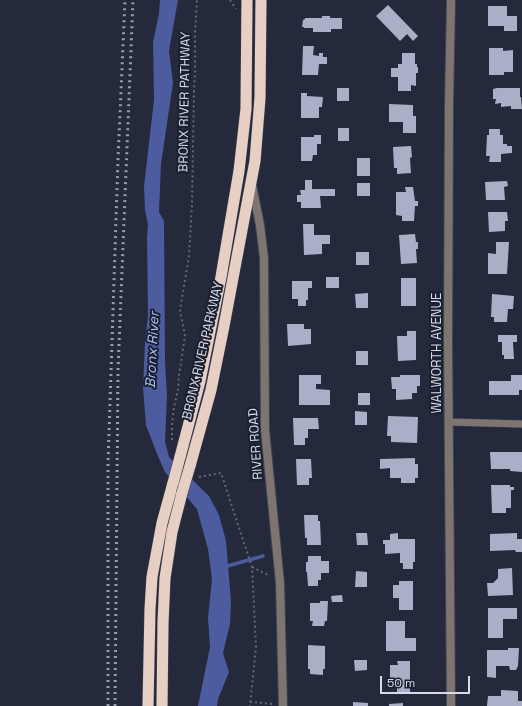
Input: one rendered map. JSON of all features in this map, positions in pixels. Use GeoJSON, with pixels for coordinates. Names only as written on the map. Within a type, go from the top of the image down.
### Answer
{"type":"FeatureCollection","features":[{"type":"Feature","properties":{"kind":"highway","name":"BRONX RIVER PARKWAY"},"geometry":{"type":"LineString","coordinates":[[148,706],[152,577],[157,544],[190,425],[200,381],[221,276],[239,171],[247,89],[247,0]]}},
{"type":"Feature","properties":{"kind":"highway","name":"BRONX RIVER PARKWAY"},"geometry":{"type":"LineString","coordinates":[[162,706],[162,629],[165,578],[172,532],[211,390],[251,181],[259,118],[261,0]]}},
{"type":"Feature","properties":{"kind":"street","name":"WALWORTH AVENUE"},"geometry":{"type":"LineString","coordinates":[[451,0],[449,129],[451,706]]}},
{"type":"Feature","properties":{"kind":"street","name":"RIVER ROAD"},"geometry":{"type":"LineString","coordinates":[[251,181],[260,226],[264,258],[265,430],[280,583],[283,706]]}},
{"type":"Feature","properties":{"kind":"lane"},"geometry":{"type":"LineString","coordinates":[[449,422],[522,424]]}},
{"type":"Feature","properties":{"kind":"path","name":"BRONX RIVER PATHWAY"},"geometry":{"type":"LineString","coordinates":[[192,205],[197,0]]}},
{"type":"Feature","properties":{"kind":"path"},"geometry":{"type":"LineString","coordinates":[[247,554],[252,567],[256,647],[250,706]]}},
{"type":"Feature","properties":{"kind":"path"},"geometry":{"type":"LineString","coordinates":[[252,567],[271,576],[280,583]]}},
{"type":"Feature","properties":{"kind":"path"},"geometry":{"type":"LineString","coordinates":[[250,702],[283,706]]}},
{"type":"Feature","properties":{"kind":"water","name":"Bronx River"},"geometry":{"type":"Polygon","coordinates":[[[160,0],[178,0],[169,51],[173,83],[161,164],[159,212],[164,221],[165,360],[167,396],[165,441],[169,457],[209,496],[219,515],[226,541],[231,601],[230,624],[223,653],[229,672],[218,699],[217,706],[198,706],[210,647],[208,618],[212,579],[208,549],[197,509],[165,472],[157,454],[146,425],[143,388],[148,316],[148,224],[145,211],[144,186],[154,100],[153,42],[159,14],[160,0]]]}},
{"type":"Feature","properties":{"kind":"building"},"geometry":{"type":"Polygon","coordinates":[[[388,5],[418,36],[413,41],[407,34],[400,41],[376,16],[388,5]]]}},
{"type":"Feature","properties":{"kind":"building"},"geometry":{"type":"Polygon","coordinates":[[[488,6],[507,6],[507,16],[517,16],[517,31],[504,31],[504,26],[488,26],[488,6]]]}},
{"type":"Feature","properties":{"kind":"building"},"geometry":{"type":"Polygon","coordinates":[[[322,16],[342,18],[342,29],[331,29],[331,32],[313,32],[313,28],[302,27],[303,20],[305,18],[322,18],[322,16]]]}},
{"type":"Feature","properties":{"kind":"building"},"geometry":{"type":"Polygon","coordinates":[[[303,46],[314,46],[313,55],[319,56],[319,53],[323,53],[323,57],[327,57],[327,64],[319,64],[318,75],[302,75],[303,46]]]}},
{"type":"Feature","properties":{"kind":"building"},"geometry":{"type":"Polygon","coordinates":[[[489,48],[503,48],[503,51],[513,50],[513,72],[504,72],[504,75],[489,75],[489,48]]]}},
{"type":"Feature","properties":{"kind":"building"},"geometry":{"type":"Polygon","coordinates":[[[402,53],[415,53],[415,64],[417,64],[418,67],[418,73],[416,73],[416,86],[411,85],[411,91],[398,91],[398,77],[391,77],[391,68],[398,68],[398,64],[402,64],[402,53]]]}},
{"type":"Feature","properties":{"kind":"building"},"geometry":{"type":"Polygon","coordinates":[[[337,88],[349,88],[349,101],[337,101],[337,88]]]}},
{"type":"Feature","properties":{"kind":"building"},"geometry":{"type":"Polygon","coordinates":[[[520,88],[522,109],[511,109],[511,106],[501,107],[501,103],[495,104],[496,99],[493,99],[493,89],[520,88]]]}},
{"type":"Feature","properties":{"kind":"building"},"geometry":{"type":"Polygon","coordinates":[[[301,93],[307,93],[307,96],[323,97],[322,107],[319,107],[319,118],[301,118],[301,93]]]}},
{"type":"Feature","properties":{"kind":"building"},"geometry":{"type":"Polygon","coordinates":[[[389,104],[413,105],[413,116],[416,116],[416,133],[403,133],[403,122],[389,122],[389,104]]]}},
{"type":"Feature","properties":{"kind":"building"},"geometry":{"type":"Polygon","coordinates":[[[338,128],[349,128],[349,141],[338,141],[338,128]]]}},
{"type":"Feature","properties":{"kind":"building"},"geometry":{"type":"Polygon","coordinates":[[[489,129],[500,129],[500,135],[503,135],[503,144],[512,146],[512,153],[501,154],[501,162],[489,162],[490,156],[486,156],[487,135],[489,135],[489,129]]]}},
{"type":"Feature","properties":{"kind":"building"},"geometry":{"type":"Polygon","coordinates":[[[314,135],[321,135],[321,144],[317,144],[317,155],[313,155],[312,161],[301,161],[301,137],[314,137],[314,135]]]}},
{"type":"Feature","properties":{"kind":"building"},"geometry":{"type":"Polygon","coordinates":[[[411,146],[411,173],[397,174],[397,168],[394,168],[393,147],[411,146]]]}},
{"type":"Feature","properties":{"kind":"building"},"geometry":{"type":"Polygon","coordinates":[[[357,158],[370,158],[370,176],[357,176],[357,158]]]}},
{"type":"Feature","properties":{"kind":"building"},"geometry":{"type":"Polygon","coordinates":[[[305,180],[312,180],[312,189],[335,189],[335,196],[320,196],[321,208],[301,208],[301,202],[297,202],[297,195],[301,195],[300,190],[305,190],[305,180]]]}},
{"type":"Feature","properties":{"kind":"building"},"geometry":{"type":"Polygon","coordinates":[[[507,181],[508,186],[504,187],[505,200],[486,200],[485,182],[507,181]]]}},
{"type":"Feature","properties":{"kind":"building"},"geometry":{"type":"Polygon","coordinates":[[[357,183],[370,183],[370,196],[357,196],[357,183]]]}},
{"type":"Feature","properties":{"kind":"building"},"geometry":{"type":"Polygon","coordinates":[[[405,187],[413,187],[415,201],[418,201],[418,206],[415,206],[414,221],[402,221],[402,216],[396,215],[396,192],[406,192],[405,187]]]}},
{"type":"Feature","properties":{"kind":"building"},"geometry":{"type":"Polygon","coordinates":[[[488,212],[507,212],[508,221],[505,221],[505,231],[489,232],[488,212]]]}},
{"type":"Feature","properties":{"kind":"building"},"geometry":{"type":"Polygon","coordinates":[[[303,224],[314,224],[314,235],[330,235],[330,244],[322,244],[322,254],[304,255],[303,224]]]}},
{"type":"Feature","properties":{"kind":"building"},"geometry":{"type":"Polygon","coordinates":[[[415,234],[416,242],[418,242],[418,249],[416,249],[417,263],[401,264],[399,235],[415,234]]]}},
{"type":"Feature","properties":{"kind":"building"},"geometry":{"type":"Polygon","coordinates":[[[496,242],[509,242],[507,274],[488,274],[488,253],[496,254],[496,242]]]}},
{"type":"Feature","properties":{"kind":"building"},"geometry":{"type":"Polygon","coordinates":[[[356,252],[369,252],[369,265],[356,265],[356,252]]]}},
{"type":"Feature","properties":{"kind":"building"},"geometry":{"type":"Polygon","coordinates":[[[326,277],[339,277],[339,288],[326,288],[326,277]]]}},
{"type":"Feature","properties":{"kind":"building"},"geometry":{"type":"Polygon","coordinates":[[[401,278],[416,278],[416,306],[401,306],[401,278]]]}},
{"type":"Feature","properties":{"kind":"building"},"geometry":{"type":"Polygon","coordinates":[[[292,281],[312,281],[312,288],[308,288],[308,300],[306,300],[306,306],[298,306],[298,299],[292,299],[292,281]]]}},
{"type":"Feature","properties":{"kind":"building"},"geometry":{"type":"Polygon","coordinates":[[[368,293],[368,308],[356,308],[355,294],[368,293]]]}},
{"type":"Feature","properties":{"kind":"building"},"geometry":{"type":"Polygon","coordinates":[[[492,294],[514,296],[513,309],[508,309],[507,322],[494,322],[494,317],[491,317],[492,294]]]}},
{"type":"Feature","properties":{"kind":"building"},"geometry":{"type":"Polygon","coordinates":[[[287,324],[304,324],[304,329],[311,329],[311,344],[288,346],[287,324]]]}},
{"type":"Feature","properties":{"kind":"building"},"geometry":{"type":"Polygon","coordinates":[[[407,331],[416,331],[416,360],[398,361],[397,336],[407,336],[407,331]]]}},
{"type":"Feature","properties":{"kind":"building"},"geometry":{"type":"Polygon","coordinates":[[[498,335],[517,335],[517,342],[513,342],[514,359],[504,359],[504,355],[502,355],[502,342],[498,342],[498,335]]]}},
{"type":"Feature","properties":{"kind":"building"},"geometry":{"type":"Polygon","coordinates":[[[356,351],[368,351],[368,365],[356,365],[356,351]]]}},
{"type":"Feature","properties":{"kind":"building"},"geometry":{"type":"Polygon","coordinates":[[[299,375],[321,375],[321,384],[316,384],[316,389],[330,390],[330,405],[299,405],[299,375]]]}},
{"type":"Feature","properties":{"kind":"building"},"geometry":{"type":"Polygon","coordinates":[[[400,375],[420,375],[420,386],[417,386],[417,393],[412,393],[412,399],[396,400],[396,389],[392,389],[391,377],[400,377],[400,375]]]}},
{"type":"Feature","properties":{"kind":"building"},"geometry":{"type":"Polygon","coordinates":[[[511,375],[522,375],[522,390],[519,390],[519,395],[489,395],[489,381],[511,381],[511,375]]]}},
{"type":"Feature","properties":{"kind":"building"},"geometry":{"type":"Polygon","coordinates":[[[358,393],[370,393],[370,405],[358,405],[358,393]]]}},
{"type":"Feature","properties":{"kind":"building"},"geometry":{"type":"Polygon","coordinates":[[[355,411],[367,412],[367,425],[355,425],[355,411]]]}},
{"type":"Feature","properties":{"kind":"building"},"geometry":{"type":"Polygon","coordinates":[[[388,416],[418,417],[417,443],[391,442],[391,436],[387,436],[388,416]]]}},
{"type":"Feature","properties":{"kind":"building"},"geometry":{"type":"Polygon","coordinates":[[[293,418],[318,418],[319,429],[308,429],[308,438],[305,438],[305,445],[294,445],[293,418]]]}},
{"type":"Feature","properties":{"kind":"building"},"geometry":{"type":"Polygon","coordinates":[[[490,452],[522,452],[522,472],[510,471],[510,469],[491,469],[490,452]]]}},
{"type":"Feature","properties":{"kind":"building"},"geometry":{"type":"Polygon","coordinates":[[[415,458],[415,464],[418,464],[418,478],[415,478],[415,483],[401,483],[401,478],[390,478],[390,468],[380,469],[380,459],[415,458]]]}},
{"type":"Feature","properties":{"kind":"building"},"geometry":{"type":"Polygon","coordinates":[[[296,459],[311,459],[312,478],[309,478],[309,485],[297,485],[296,459]]]}},
{"type":"Feature","properties":{"kind":"building"},"geometry":{"type":"Polygon","coordinates":[[[491,485],[510,485],[510,487],[514,487],[514,490],[511,490],[511,508],[506,508],[506,513],[492,513],[491,485]]]}},
{"type":"Feature","properties":{"kind":"building"},"geometry":{"type":"Polygon","coordinates":[[[304,515],[318,515],[318,521],[320,521],[321,545],[307,545],[307,538],[305,538],[304,515]]]}},
{"type":"Feature","properties":{"kind":"building"},"geometry":{"type":"Polygon","coordinates":[[[356,533],[367,533],[368,545],[357,545],[356,533]]]}},
{"type":"Feature","properties":{"kind":"building"},"geometry":{"type":"Polygon","coordinates":[[[398,533],[398,539],[415,539],[415,562],[413,562],[413,569],[403,569],[403,563],[400,563],[400,553],[385,554],[385,544],[383,544],[383,540],[390,540],[390,534],[398,533]]]}},
{"type":"Feature","properties":{"kind":"building"},"geometry":{"type":"Polygon","coordinates":[[[517,533],[517,539],[522,539],[522,552],[516,552],[515,550],[490,551],[490,534],[517,533]]]}},
{"type":"Feature","properties":{"kind":"building"},"geometry":{"type":"Polygon","coordinates":[[[308,556],[321,556],[321,561],[329,561],[329,573],[321,573],[321,580],[318,580],[318,586],[308,586],[306,562],[308,562],[308,556]]]}},
{"type":"Feature","properties":{"kind":"building"},"geometry":{"type":"Polygon","coordinates":[[[512,568],[513,595],[488,596],[487,583],[493,583],[498,578],[498,569],[512,568]]]}},
{"type":"Feature","properties":{"kind":"building"},"geometry":{"type":"Polygon","coordinates":[[[356,571],[367,572],[367,587],[355,587],[356,571]]]}},
{"type":"Feature","properties":{"kind":"building"},"geometry":{"type":"Polygon","coordinates":[[[399,581],[413,581],[413,610],[399,610],[399,598],[393,598],[393,585],[399,585],[399,581]]]}},
{"type":"Feature","properties":{"kind":"building"},"geometry":{"type":"Polygon","coordinates":[[[342,595],[343,602],[332,602],[331,596],[342,595]]]}},
{"type":"Feature","properties":{"kind":"building"},"geometry":{"type":"Polygon","coordinates":[[[320,601],[328,601],[327,621],[325,621],[324,626],[312,626],[313,621],[310,621],[310,603],[320,603],[320,601]]]}},
{"type":"Feature","properties":{"kind":"building"},"geometry":{"type":"Polygon","coordinates":[[[488,608],[517,608],[517,619],[503,619],[503,638],[488,638],[488,608]]]}},
{"type":"Feature","properties":{"kind":"building"},"geometry":{"type":"Polygon","coordinates":[[[386,621],[405,621],[405,638],[416,638],[416,651],[386,651],[386,621]]]}},
{"type":"Feature","properties":{"kind":"building"},"geometry":{"type":"Polygon","coordinates":[[[308,645],[325,646],[325,669],[323,669],[323,675],[310,674],[310,669],[308,669],[308,645]]]}},
{"type":"Feature","properties":{"kind":"building"},"geometry":{"type":"Polygon","coordinates":[[[508,648],[519,648],[518,666],[516,670],[510,670],[509,666],[496,666],[496,678],[487,677],[487,650],[508,650],[508,648]]]}},
{"type":"Feature","properties":{"kind":"building"},"geometry":{"type":"Polygon","coordinates":[[[354,660],[367,660],[367,670],[355,671],[354,660]]]}},
{"type":"Feature","properties":{"kind":"building"},"geometry":{"type":"Polygon","coordinates":[[[397,661],[410,661],[410,692],[397,692],[397,683],[390,683],[390,665],[398,665],[397,661]]]}},
{"type":"Feature","properties":{"kind":"building"},"geometry":{"type":"Polygon","coordinates":[[[501,690],[518,691],[518,701],[522,701],[522,706],[487,706],[488,696],[501,696],[501,690]]]}},
{"type":"Feature","properties":{"kind":"building"},"geometry":{"type":"Polygon","coordinates":[[[353,702],[368,703],[368,706],[353,706],[353,702]]]}},
{"type":"Feature","properties":{"kind":"building"},"geometry":{"type":"Polygon","coordinates":[[[403,703],[403,706],[389,706],[389,704],[403,703]]]}},
{"type":"Feature","properties":{"kind":"waterway"},"geometry":{"type":"LineString","coordinates":[[224,567],[263,556]]}},
{"type":"Feature","properties":{"kind":"railway"},"geometry":{"type":"LineString","coordinates":[[108,706],[108,464],[125,0]]}},
{"type":"Feature","properties":{"kind":"railway"},"geometry":{"type":"LineString","coordinates":[[115,706],[118,370],[133,0]]}}]}
